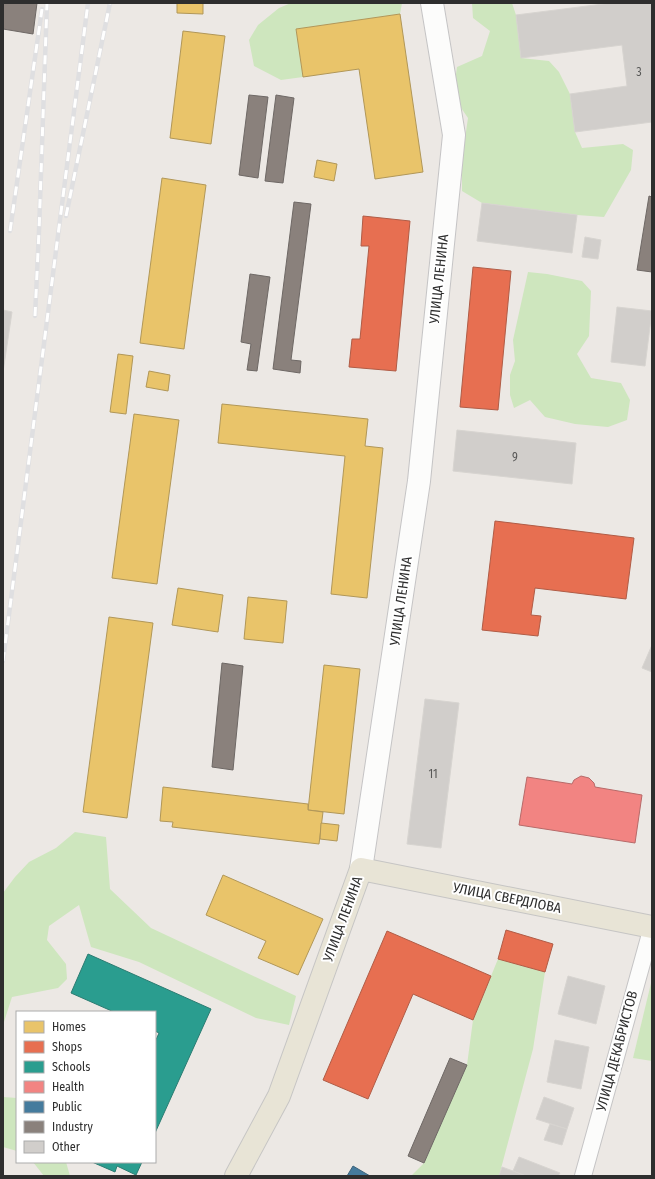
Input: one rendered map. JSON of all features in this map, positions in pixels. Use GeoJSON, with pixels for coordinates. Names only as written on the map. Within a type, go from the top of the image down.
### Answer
{"type":"FeatureCollection","features":[{"type":"Feature","properties":{"kind":"main road","name":"УЛИЦА ЛЕНИНА"},"geometry":{"type":"LineString","coordinates":[[236,1176],[279,1096],[361,869],[419,481],[454,135],[432,3]]}},
{"type":"Feature","properties":{"kind":"main road","name":"УЛИЦА СВЕРДЛОВА"},"geometry":{"type":"LineString","coordinates":[[361,869],[652,927]]}},
{"type":"Feature","properties":{"kind":"street","name":"УЛИЦА ДЕКАБРИСТОВ"},"geometry":{"type":"LineString","coordinates":[[583,1176],[652,927]]}},
{"type":"Feature","properties":{"kind":"green space"},"geometry":{"type":"Polygon","coordinates":[[[291,3],[402,3],[400,14],[296,29],[303,77],[281,80],[254,66],[249,40],[258,25],[279,8],[291,3]]]}},
{"type":"Feature","properties":{"kind":"green space"},"geometry":{"type":"Polygon","coordinates":[[[472,3],[512,3],[516,15],[521,58],[549,61],[559,72],[570,94],[575,132],[582,148],[623,144],[633,150],[631,170],[604,217],[482,203],[462,191],[462,159],[468,118],[453,96],[457,67],[482,56],[490,31],[473,18],[472,3]]]}},
{"type":"Feature","properties":{"kind":"green space"},"geometry":{"type":"Polygon","coordinates":[[[528,272],[582,281],[591,291],[589,336],[577,354],[591,378],[621,383],[630,400],[627,420],[608,427],[575,424],[545,417],[530,400],[514,408],[510,395],[510,375],[515,361],[513,340],[528,272]]]}},
{"type":"Feature","properties":{"kind":"green space"},"geometry":{"type":"Polygon","coordinates":[[[75,832],[106,837],[110,889],[151,928],[296,996],[289,1025],[256,1018],[139,962],[91,947],[79,905],[49,926],[47,940],[66,964],[67,979],[58,988],[12,997],[3,1025],[3,893],[29,862],[56,848],[75,832]]]}},
{"type":"Feature","properties":{"kind":"green space"},"geometry":{"type":"Polygon","coordinates":[[[498,959],[545,972],[533,1049],[499,1176],[411,1176],[424,1163],[467,1065],[473,1020],[498,959]]]}},
{"type":"Feature","properties":{"kind":"green space"},"geometry":{"type":"Polygon","coordinates":[[[652,979],[652,1061],[633,1058],[652,979]]]}},
{"type":"Feature","properties":{"kind":"green space"},"geometry":{"type":"Polygon","coordinates":[[[3,1097],[16,1098],[16,1151],[3,1147],[3,1097]]]}},
{"type":"Feature","properties":{"kind":"green space"},"geometry":{"type":"Polygon","coordinates":[[[34,1163],[66,1163],[70,1176],[44,1176],[34,1163]]]}},
{"type":"Feature","properties":{"kind":"building: Homes"},"geometry":{"type":"Polygon","coordinates":[[[177,3],[203,3],[203,14],[177,13],[177,3]]]}},
{"type":"Feature","properties":{"kind":"building: Homes"},"geometry":{"type":"Polygon","coordinates":[[[400,14],[423,172],[375,179],[359,69],[303,77],[296,29],[400,14]]]}},
{"type":"Feature","properties":{"kind":"building: Homes"},"geometry":{"type":"Polygon","coordinates":[[[183,31],[225,36],[211,144],[170,138],[183,31]]]}},
{"type":"Feature","properties":{"kind":"building: Homes"},"geometry":{"type":"Polygon","coordinates":[[[317,160],[337,164],[334,181],[314,177],[317,160]]]}},
{"type":"Feature","properties":{"kind":"building: Homes"},"geometry":{"type":"Polygon","coordinates":[[[162,178],[206,185],[184,349],[140,343],[162,178]]]}},
{"type":"Feature","properties":{"kind":"building: Homes"},"geometry":{"type":"Polygon","coordinates":[[[118,354],[133,356],[126,414],[110,412],[118,354]]]}},
{"type":"Feature","properties":{"kind":"building: Homes"},"geometry":{"type":"Polygon","coordinates":[[[149,371],[170,375],[168,391],[146,387],[149,371]]]}},
{"type":"Feature","properties":{"kind":"building: Homes"},"geometry":{"type":"Polygon","coordinates":[[[222,404],[368,419],[365,446],[383,448],[367,598],[331,594],[345,456],[218,443],[222,404]]]}},
{"type":"Feature","properties":{"kind":"building: Homes"},"geometry":{"type":"Polygon","coordinates":[[[134,414],[179,420],[157,584],[112,578],[134,414]]]}},
{"type":"Feature","properties":{"kind":"building: Homes"},"geometry":{"type":"Polygon","coordinates":[[[178,588],[223,595],[218,632],[172,625],[178,588]]]}},
{"type":"Feature","properties":{"kind":"building: Homes"},"geometry":{"type":"Polygon","coordinates":[[[248,597],[287,601],[283,643],[244,639],[248,597]]]}},
{"type":"Feature","properties":{"kind":"building: Homes"},"geometry":{"type":"Polygon","coordinates":[[[109,617],[153,623],[127,818],[83,812],[109,617]]]}},
{"type":"Feature","properties":{"kind":"building: Homes"},"geometry":{"type":"Polygon","coordinates":[[[324,665],[360,669],[344,814],[308,810],[324,665]]]}},
{"type":"Feature","properties":{"kind":"building: Homes"},"geometry":{"type":"Polygon","coordinates":[[[163,787],[308,804],[308,810],[323,812],[319,844],[172,827],[173,822],[160,821],[163,787]]]}},
{"type":"Feature","properties":{"kind":"building: Homes"},"geometry":{"type":"Polygon","coordinates":[[[321,823],[339,825],[337,841],[320,839],[321,823]]]}},
{"type":"Feature","properties":{"kind":"building: Homes"},"geometry":{"type":"Polygon","coordinates":[[[223,875],[323,919],[298,975],[258,958],[266,941],[206,915],[223,875]]]}},
{"type":"Feature","properties":{"kind":"building: Shops"},"geometry":{"type":"Polygon","coordinates":[[[363,216],[410,221],[396,371],[349,367],[352,339],[360,339],[369,246],[361,246],[363,216]]]}},
{"type":"Feature","properties":{"kind":"building: Shops"},"geometry":{"type":"Polygon","coordinates":[[[473,267],[511,271],[498,410],[460,407],[473,267]]]}},
{"type":"Feature","properties":{"kind":"building: Shops"},"geometry":{"type":"Polygon","coordinates":[[[495,521],[634,538],[626,599],[535,588],[531,615],[541,616],[538,636],[482,630],[495,521]]]}},
{"type":"Feature","properties":{"kind":"building: Shops"},"geometry":{"type":"Polygon","coordinates":[[[506,930],[553,944],[545,972],[498,959],[506,930]]]}},
{"type":"Feature","properties":{"kind":"building: Shops"},"geometry":{"type":"Polygon","coordinates":[[[387,931],[491,976],[473,1020],[413,994],[368,1099],[323,1080],[387,931]]]}},
{"type":"Feature","properties":{"kind":"building: Schools"},"geometry":{"type":"Polygon","coordinates":[[[88,954],[211,1009],[156,1131],[156,1040],[159,1033],[156,1032],[156,1011],[112,1011],[71,993],[88,954]]]}},
{"type":"Feature","properties":{"kind":"building: Schools"},"geometry":{"type":"Polygon","coordinates":[[[94,1163],[142,1163],[136,1175],[117,1166],[115,1172],[94,1163]]]}},
{"type":"Feature","properties":{"kind":"building: Health"},"geometry":{"type":"Polygon","coordinates":[[[581,776],[589,778],[594,783],[595,787],[642,795],[635,843],[519,825],[527,777],[572,784],[574,780],[581,776]]]}},
{"type":"Feature","properties":{"kind":"building: Public"},"geometry":{"type":"Polygon","coordinates":[[[353,1166],[370,1176],[347,1176],[353,1166]]]}},
{"type":"Feature","properties":{"kind":"building: Industry"},"geometry":{"type":"Polygon","coordinates":[[[3,3],[37,3],[33,34],[3,29],[3,3]]]}},
{"type":"Feature","properties":{"kind":"building: Industry"},"geometry":{"type":"Polygon","coordinates":[[[249,95],[268,97],[258,178],[239,175],[249,95]]]}},
{"type":"Feature","properties":{"kind":"building: Industry"},"geometry":{"type":"Polygon","coordinates":[[[276,95],[294,98],[283,183],[265,181],[276,95]]]}},
{"type":"Feature","properties":{"kind":"building: Industry"},"geometry":{"type":"Polygon","coordinates":[[[649,196],[652,197],[652,272],[637,270],[649,196]]]}},
{"type":"Feature","properties":{"kind":"building: Industry"},"geometry":{"type":"Polygon","coordinates":[[[294,202],[311,204],[291,360],[301,361],[300,373],[273,369],[294,202]]]}},
{"type":"Feature","properties":{"kind":"building: Industry"},"geometry":{"type":"Polygon","coordinates":[[[250,274],[270,277],[257,371],[247,370],[251,344],[241,342],[250,274]]]}},
{"type":"Feature","properties":{"kind":"building: Industry"},"geometry":{"type":"Polygon","coordinates":[[[222,663],[243,666],[233,770],[212,767],[222,663]]]}},
{"type":"Feature","properties":{"kind":"building: Industry"},"geometry":{"type":"Polygon","coordinates":[[[450,1058],[467,1065],[424,1163],[408,1156],[450,1058]]]}},
{"type":"Feature","properties":{"kind":"building: Other"},"geometry":{"type":"Polygon","coordinates":[[[611,3],[652,3],[652,122],[575,132],[570,94],[627,86],[622,45],[521,58],[516,15],[611,3]]]}},
{"type":"Feature","properties":{"kind":"building: Other"},"geometry":{"type":"Polygon","coordinates":[[[482,203],[577,215],[572,253],[477,241],[482,203]]]}},
{"type":"Feature","properties":{"kind":"building: Other"},"geometry":{"type":"Polygon","coordinates":[[[585,237],[601,240],[598,259],[582,257],[585,237]]]}},
{"type":"Feature","properties":{"kind":"building: Other"},"geometry":{"type":"Polygon","coordinates":[[[617,307],[652,311],[645,366],[611,362],[617,307]]]}},
{"type":"Feature","properties":{"kind":"building: Other"},"geometry":{"type":"Polygon","coordinates":[[[3,310],[12,312],[3,372],[3,310]]]}},
{"type":"Feature","properties":{"kind":"building: Other"},"geometry":{"type":"Polygon","coordinates":[[[457,430],[576,443],[572,484],[453,471],[457,430]]]}},
{"type":"Feature","properties":{"kind":"building: Other"},"geometry":{"type":"Polygon","coordinates":[[[652,645],[652,672],[642,668],[652,645]]]}},
{"type":"Feature","properties":{"kind":"building: Other"},"geometry":{"type":"Polygon","coordinates":[[[425,699],[459,703],[441,848],[407,844],[425,699]]]}},
{"type":"Feature","properties":{"kind":"building: Other"},"geometry":{"type":"Polygon","coordinates":[[[568,976],[605,986],[596,1024],[558,1014],[568,976]]]}},
{"type":"Feature","properties":{"kind":"building: Other"},"geometry":{"type":"Polygon","coordinates":[[[555,1040],[589,1047],[581,1089],[547,1082],[555,1040]]]}},
{"type":"Feature","properties":{"kind":"building: Other"},"geometry":{"type":"Polygon","coordinates":[[[544,1097],[574,1108],[567,1129],[536,1119],[544,1097]]]}},
{"type":"Feature","properties":{"kind":"building: Other"},"geometry":{"type":"Polygon","coordinates":[[[550,1124],[567,1129],[562,1145],[544,1140],[550,1124]]]}},
{"type":"Feature","properties":{"kind":"building: Other"},"geometry":{"type":"Polygon","coordinates":[[[519,1157],[560,1173],[558,1176],[526,1176],[513,1171],[519,1157]]]}},
{"type":"Feature","properties":{"kind":"building: Other"},"geometry":{"type":"Polygon","coordinates":[[[502,1167],[513,1171],[526,1176],[499,1176],[502,1167]]]}},
{"type":"Feature","properties":{"kind":"railway"},"geometry":{"type":"LineString","coordinates":[[35,316],[47,3]]}},
{"type":"Feature","properties":{"kind":"railway"},"geometry":{"type":"LineString","coordinates":[[3,661],[88,3]]}},
{"type":"Feature","properties":{"kind":"railway"},"geometry":{"type":"LineString","coordinates":[[66,216],[110,3]]}},
{"type":"Feature","properties":{"kind":"railway"},"geometry":{"type":"LineString","coordinates":[[10,231],[42,9]]}}]}
